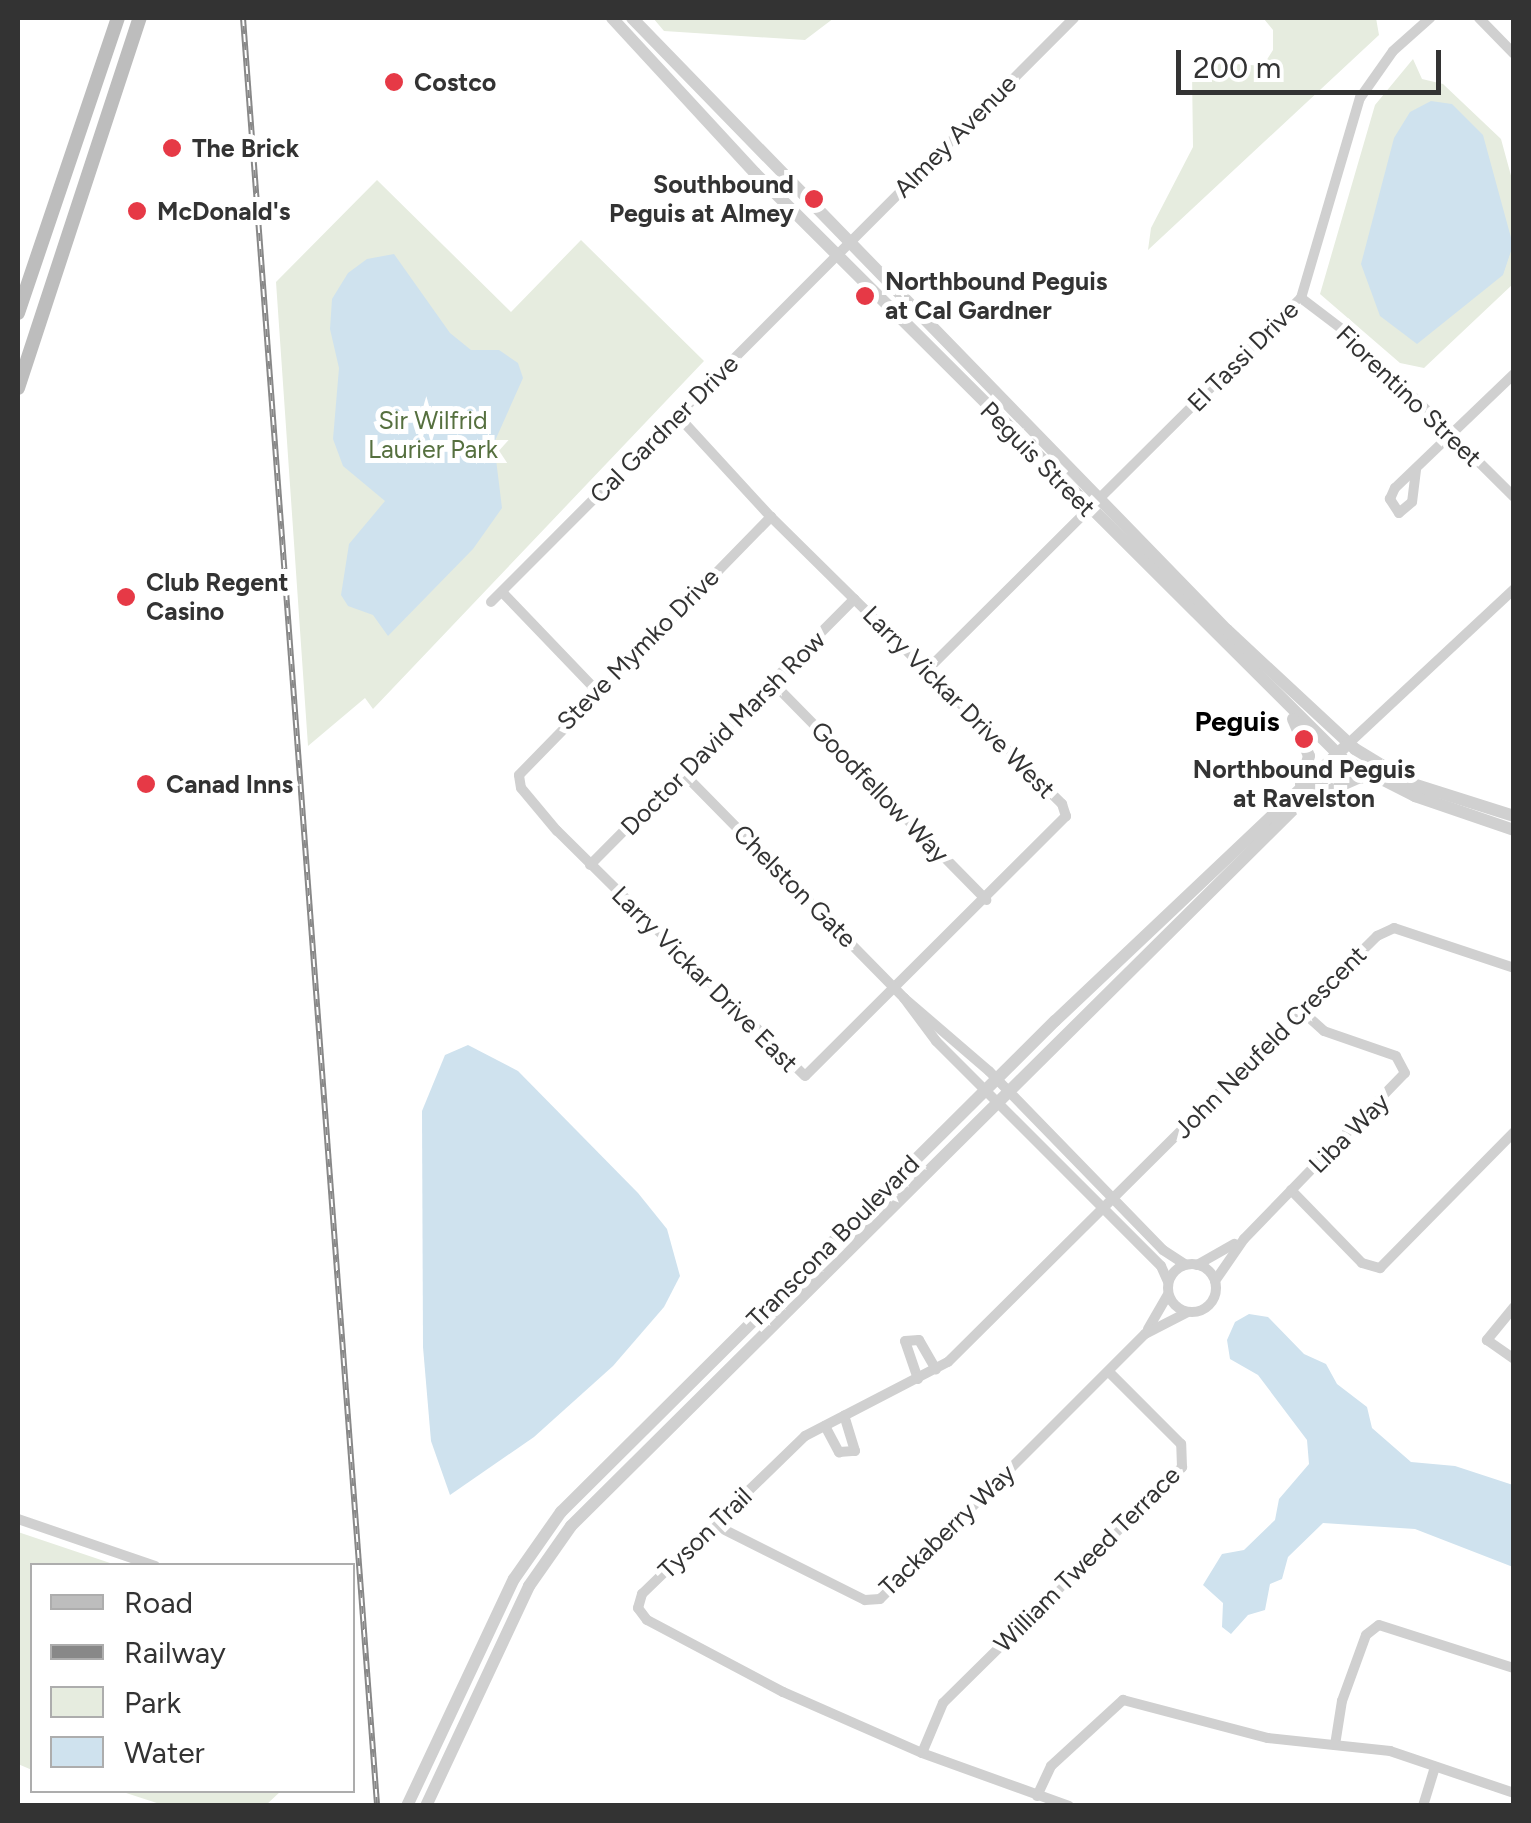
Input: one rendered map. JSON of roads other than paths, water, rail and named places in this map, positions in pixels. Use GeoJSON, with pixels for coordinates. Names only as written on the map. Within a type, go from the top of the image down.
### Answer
{"type":"FeatureCollection","features":[{"type":"Feature","properties":{"kind":"main road"},"geometry":{"type":"LineString","coordinates":[[18,313],[118,18]]}},
{"type":"Feature","properties":{"kind":"main road"},"geometry":{"type":"LineString","coordinates":[[18,388],[139,18]]}},
{"type":"Feature","properties":{"kind":"main road"},"geometry":{"type":"LineString","coordinates":[[48,222],[63,249]]}},
{"type":"Feature","properties":{"kind":"street","name":"Peguis Street"},"geometry":{"type":"LineString","coordinates":[[612,18],[836,254],[1088,510],[1341,757],[1382,780],[1514,830]]}},
{"type":"Feature","properties":{"kind":"street","name":"Peguis Street"},"geometry":{"type":"LineString","coordinates":[[632,18],[1226,630],[1352,746],[1414,784],[1514,816]]}},
{"type":"Feature","properties":{"kind":"street","name":"Almey Avenue"},"geometry":{"type":"LineString","coordinates":[[836,254],[1074,18]]}},
{"type":"Feature","properties":{"kind":"street","name":"El Tassi Drive"},"geometry":{"type":"LineString","coordinates":[[928,669],[1301,298],[1360,98],[1394,51],[1430,18]]}},
{"type":"Feature","properties":{"kind":"street"},"geometry":{"type":"LineString","coordinates":[[1479,18],[1514,54]]}},
{"type":"Feature","properties":{"kind":"street","name":"Cal Gardner Drive"},"geometry":{"type":"LineString","coordinates":[[492,602],[836,254]]}},
{"type":"Feature","properties":{"kind":"street","name":"Fiorentino Street"},"geometry":{"type":"LineString","coordinates":[[1301,298],[1356,339],[1514,498]]}},
{"type":"Feature","properties":{"kind":"street"},"geometry":{"type":"LineString","coordinates":[[1416,470],[1514,374]]}},
{"type":"Feature","properties":{"kind":"street","name":"Larry Vickar Drive West"},"geometry":{"type":"LineString","coordinates":[[678,416],[771,517],[1062,804],[1066,816],[900,994]]}},
{"type":"Feature","properties":{"kind":"street","name":"Steve Mymko Drive"},"geometry":{"type":"LineString","coordinates":[[521,788],[524,763],[771,517]]}},
{"type":"Feature","properties":{"kind":"street"},"geometry":{"type":"LineString","coordinates":[[1352,746],[1514,588]]}},
{"type":"Feature","properties":{"kind":"street"},"geometry":{"type":"LineString","coordinates":[[502,592],[596,690]]}},
{"type":"Feature","properties":{"kind":"street","name":"Doctor David Marsh Row"},"geometry":{"type":"LineString","coordinates":[[590,865],[685,775],[854,598]]}},
{"type":"Feature","properties":{"kind":"street","name":"Goodfellow Way"},"geometry":{"type":"LineString","coordinates":[[774,684],[986,900]]}},
{"type":"Feature","properties":{"kind":"street"},"geometry":{"type":"LineString","coordinates":[[1287,707],[1310,756],[1298,798]]}},
{"type":"Feature","properties":{"kind":"street","name":"Transcona Boulevard"},"geometry":{"type":"LineString","coordinates":[[407,1806],[514,1580],[553,1521],[996,1078],[1352,746]]}},
{"type":"Feature","properties":{"kind":"street","name":"Chelston Gate"},"geometry":{"type":"LineString","coordinates":[[685,775],[900,994],[984,1091],[1106,1202]]}},
{"type":"Feature","properties":{"kind":"street"},"geometry":{"type":"LineString","coordinates":[[1298,798],[1360,777],[1382,780]]}},
{"type":"Feature","properties":{"kind":"street","name":"Larry Vickar Drive East"},"geometry":{"type":"LineString","coordinates":[[521,788],[590,865],[798,1075],[812,1073],[900,994]]}},
{"type":"Feature","properties":{"kind":"street","name":"Transcona Boulevard"},"geometry":{"type":"LineString","coordinates":[[426,1806],[529,1586],[563,1535],[1298,798]]}},
{"type":"Feature","properties":{"kind":"street","name":"John Neufeld Crescent"},"geometry":{"type":"LineString","coordinates":[[1106,1202],[1377,936],[1394,928],[1514,968]]}},
{"type":"Feature","properties":{"kind":"street","name":"Chelston Gate"},"geometry":{"type":"LineString","coordinates":[[900,994],[1008,1090],[1106,1202]]}},
{"type":"Feature","properties":{"kind":"street","name":"Liba Way"},"geometry":{"type":"LineString","coordinates":[[1188,1312],[1210,1304],[1214,1282],[1244,1238],[1405,1073],[1396,1056],[1324,1032],[1302,1011]]}},
{"type":"Feature","properties":{"kind":"street"},"geometry":{"type":"LineString","coordinates":[[1291,1190],[1362,1264],[1380,1268],[1514,1132]]}},
{"type":"Feature","properties":{"kind":"street"},"geometry":{"type":"LineString","coordinates":[[1106,1202],[1214,1282]]}},
{"type":"Feature","properties":{"kind":"street"},"geometry":{"type":"LineString","coordinates":[[1106,1202],[1161,1266],[1168,1288],[1188,1312],[1145,1334]]}},
{"type":"Feature","properties":{"kind":"street","name":"Tyson Trail"},"geometry":{"type":"LineString","coordinates":[[1069,1806],[922,1753],[783,1692],[647,1620],[638,1608],[642,1594],[804,1436],[936,1369],[1106,1202]]}},
{"type":"Feature","properties":{"kind":"street","name":"Liba Way"},"geometry":{"type":"LineString","coordinates":[[1145,1334],[1168,1288],[1191,1265],[1244,1238]]}},
{"type":"Feature","properties":{"kind":"street"},"geometry":{"type":"LineString","coordinates":[[1514,1307],[1486,1340],[1514,1359]]}},
{"type":"Feature","properties":{"kind":"street","name":"Tackaberry Way"},"geometry":{"type":"LineString","coordinates":[[713,1524],[865,1600],[880,1599],[1145,1334]]}},
{"type":"Feature","properties":{"kind":"street"},"geometry":{"type":"LineString","coordinates":[[918,1378],[905,1340],[919,1340],[936,1369]]}},
{"type":"Feature","properties":{"kind":"street","name":"William Tweed Terrace"},"geometry":{"type":"LineString","coordinates":[[922,1753],[943,1703],[1182,1467],[1181,1444],[1109,1372]]}},
{"type":"Feature","properties":{"kind":"street"},"geometry":{"type":"LineString","coordinates":[[826,1426],[839,1452],[855,1451],[844,1416]]}},
{"type":"Feature","properties":{"kind":"street"},"geometry":{"type":"LineString","coordinates":[[18,1520],[145,1563]]}},
{"type":"Feature","properties":{"kind":"street"},"geometry":{"type":"LineString","coordinates":[[1335,1745],[1348,1685],[1366,1635],[1379,1625],[1514,1668]]}},
{"type":"Feature","properties":{"kind":"street"},"geometry":{"type":"LineString","coordinates":[[1037,1796],[1052,1766],[1124,1700],[1268,1738],[1390,1751],[1514,1792]]}},
{"type":"Feature","properties":{"kind":"street"},"geometry":{"type":"LineString","coordinates":[[1422,1806],[1435,1767]]}},
{"type":"Feature","properties":{"kind":"water"},"geometry":{"type":"Polygon","coordinates":[[[1431,101],[1452,104],[1483,135],[1513,245],[1503,275],[1417,344],[1380,316],[1361,264],[1394,138],[1410,112],[1431,101]]]}},
{"type":"Feature","properties":{"kind":"water"},"geometry":{"type":"Polygon","coordinates":[[[394,254],[450,333],[471,350],[499,350],[518,363],[523,378],[494,443],[502,508],[473,549],[388,636],[373,615],[348,606],[341,595],[349,544],[385,501],[343,466],[333,439],[339,368],[330,329],[332,299],[348,273],[367,259],[394,254]]]}},
{"type":"Feature","properties":{"kind":"water"},"geometry":{"type":"Polygon","coordinates":[[[468,1045],[518,1071],[638,1193],[667,1229],[680,1276],[664,1307],[613,1366],[534,1437],[450,1495],[431,1441],[423,1347],[422,1111],[445,1055],[468,1045]]]}},
{"type":"Feature","properties":{"kind":"water"},"geometry":{"type":"Polygon","coordinates":[[[1249,1314],[1268,1317],[1304,1354],[1326,1364],[1337,1384],[1367,1407],[1372,1428],[1411,1462],[1455,1466],[1513,1485],[1513,1567],[1415,1529],[1323,1523],[1288,1557],[1282,1579],[1270,1584],[1265,1610],[1248,1615],[1231,1634],[1222,1627],[1223,1603],[1203,1585],[1222,1554],[1244,1550],[1275,1520],[1279,1499],[1309,1464],[1307,1440],[1258,1375],[1230,1359],[1227,1340],[1235,1322],[1249,1314]]]}},
{"type":"Feature","properties":{"kind":"railway"},"geometry":{"type":"LineString","coordinates":[[243,18],[377,1806]]}},
{"type":"Feature","properties":{"kind":"place","name":"Costco"},"geometry":{"type":"Point","coordinates":[394,82]}},
{"type":"Feature","properties":{"kind":"place","name":"The Brick"},"geometry":{"type":"Point","coordinates":[172,148]}},
{"type":"Feature","properties":{"kind":"place","name":"Southbound Peguis at Almey"},"geometry":{"type":"Point","coordinates":[814,199]}},
{"type":"Feature","properties":{"kind":"place","name":"McDonald's"},"geometry":{"type":"Point","coordinates":[137,211]}},
{"type":"Feature","properties":{"kind":"place","name":"Northbound Peguis at Cal Gardner"},"geometry":{"type":"Point","coordinates":[865,296]}},
{"type":"Feature","properties":{"kind":"place","name":"Club Regent Casino"},"geometry":{"type":"Point","coordinates":[126,597]}},
{"type":"Feature","properties":{"kind":"place","name":"Northbound Peguis at Ravelston"},"geometry":{"type":"Point","coordinates":[1304,739]}},
{"type":"Feature","properties":{"kind":"place","name":"Canad Inns"},"geometry":{"type":"Point","coordinates":[146,784]}},
{"type":"Feature","properties":{"kind":"district","name":"Peguis"},"geometry":{"type":"Point","coordinates":[1237,721]}},
{"type":"Feature","properties":{"kind":"park label","name":"Sir Wilfrid Laurier Park"},"geometry":{"type":"Point","coordinates":[433,436]}}]}
